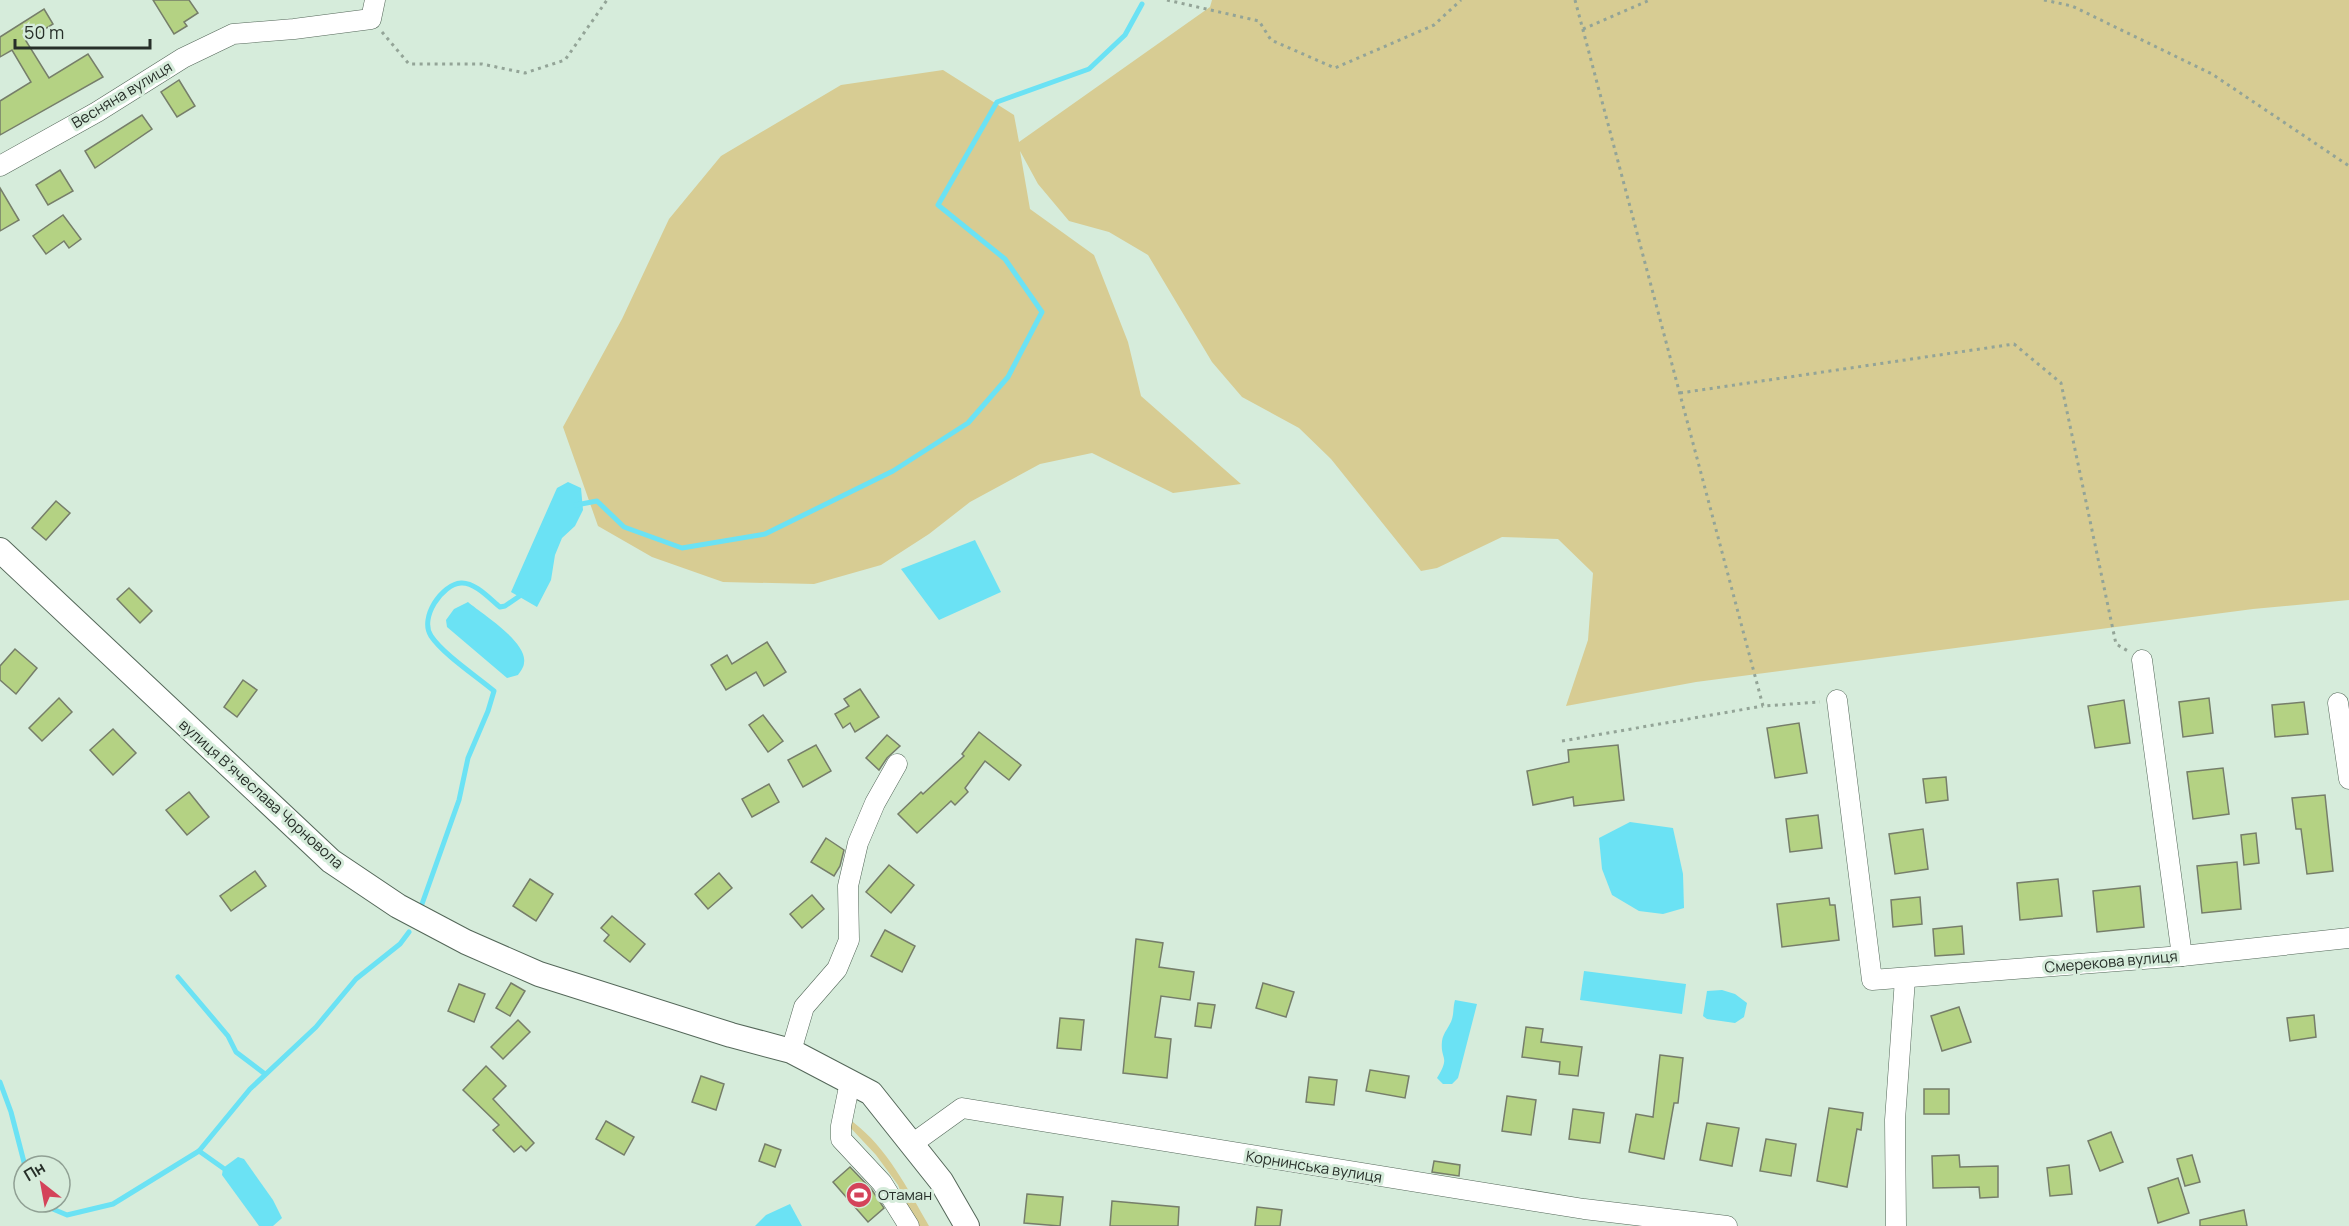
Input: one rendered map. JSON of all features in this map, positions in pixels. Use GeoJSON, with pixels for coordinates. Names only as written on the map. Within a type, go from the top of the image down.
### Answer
{"type":"FeatureCollection","features":[{"type":"Feature","properties":{"kind":"main road","name":"вулиця Вʼячеслава Чорновола"},"geometry":{"type":"LineString","coordinates":[[0,550],[331,861],[398,906],[466,942],[539,974],[731,1035],[791,1051],[871,1093],[941,1181],[967,1226]]}},
{"type":"Feature","properties":{"kind":"street","name":"Весняна вулиця"},"geometry":{"type":"LineString","coordinates":[[0,166],[98,112],[183,58],[233,33],[294,29],[373,10]]}},
{"type":"Feature","properties":{"kind":"street"},"geometry":{"type":"LineString","coordinates":[[2142,660],[2182,956]]}},
{"type":"Feature","properties":{"kind":"street","name":"Смерекова вулиця"},"geometry":{"type":"LineString","coordinates":[[1836,700],[1872,980],[2182,956],[2349,938]]}},
{"type":"Feature","properties":{"kind":"street"},"geometry":{"type":"LineString","coordinates":[[2338,703],[2349,779]]}},
{"type":"Feature","properties":{"kind":"street"},"geometry":{"type":"LineString","coordinates":[[791,1051],[804,1007],[837,969],[849,940],[848,886],[858,843],[875,803],[897,764]]}},
{"type":"Feature","properties":{"kind":"street"},"geometry":{"type":"LineString","coordinates":[[1896,1226],[1895,1120],[1905,979]]}},
{"type":"Feature","properties":{"kind":"street"},"geometry":{"type":"LineString","coordinates":[[850,1082],[841,1126],[842,1139],[882,1183],[909,1226]]}},
{"type":"Feature","properties":{"kind":"street","name":"Корнинська вулиця"},"geometry":{"type":"LineString","coordinates":[[912,1144],[962,1108],[1573,1208],[1727,1226]]}},
{"type":"Feature","properties":{"kind":"path"},"geometry":{"type":"LineString","coordinates":[[373,10],[410,64],[482,64],[525,74],[565,60],[607,0]]}},
{"type":"Feature","properties":{"kind":"path"},"geometry":{"type":"LineString","coordinates":[[1167,0],[1258,21],[1271,40],[1335,68],[1434,25],[1461,0]]}},
{"type":"Feature","properties":{"kind":"path"},"geometry":{"type":"LineString","coordinates":[[1575,0],[1763,706]]}},
{"type":"Feature","properties":{"kind":"path"},"geometry":{"type":"LineString","coordinates":[[1583,29],[1650,0]]}},
{"type":"Feature","properties":{"kind":"path"},"geometry":{"type":"LineString","coordinates":[[2044,0],[2072,6],[2212,74],[2349,166]]}},
{"type":"Feature","properties":{"kind":"path"},"geometry":{"type":"LineString","coordinates":[[1680,393],[2014,344],[2061,383],[2116,644],[2142,660]]}},
{"type":"Feature","properties":{"kind":"path"},"geometry":{"type":"LineString","coordinates":[[1562,741],[1763,706],[1836,700]]}},
{"type":"Feature","properties":{"kind":"shaded area"},"geometry":{"type":"Polygon","coordinates":[[[1212,0],[2349,0],[2349,600],[2253,609],[1696,682],[1566,706],[1588,640],[1593,573],[1558,539],[1502,537],[1437,568],[1421,571],[1331,459],[1299,428],[1242,397],[1212,362],[1148,255],[1109,232],[1069,221],[1038,184],[1020,151],[1030,209],[1094,255],[1128,342],[1141,396],[1241,484],[1173,493],[1092,453],[1040,464],[970,502],[929,534],[881,565],[814,584],[723,582],[652,557],[598,526],[563,427],[622,319],[669,219],[721,156],[841,85],[943,70],[1014,115],[1019,142],[1210,7],[1212,0]]]}},
{"type":"Feature","properties":{"kind":"shaded area"},"geometry":{"type":"Polygon","coordinates":[[[853,1122],[877,1144],[887,1157],[929,1226],[918,1226],[898,1185],[876,1155],[847,1124],[853,1122]]]}},
{"type":"Feature","properties":{"kind":"water"},"geometry":{"type":"Polygon","coordinates":[[[568,482],[581,488],[583,510],[575,526],[562,538],[555,555],[551,580],[537,607],[511,592],[557,488],[568,482]]]}},
{"type":"Feature","properties":{"kind":"water"},"geometry":{"type":"Polygon","coordinates":[[[975,540],[1001,592],[939,620],[901,569],[975,540]]]}},
{"type":"Feature","properties":{"kind":"water"},"geometry":{"type":"Polygon","coordinates":[[[468,602],[503,629],[519,646],[524,663],[518,675],[507,678],[447,627],[446,620],[454,609],[468,602]]]}},
{"type":"Feature","properties":{"kind":"water"},"geometry":{"type":"Polygon","coordinates":[[[1630,822],[1673,828],[1683,874],[1684,908],[1663,914],[1639,911],[1612,895],[1602,869],[1599,838],[1630,822]]]}},
{"type":"Feature","properties":{"kind":"water"},"geometry":{"type":"Polygon","coordinates":[[[1584,971],[1686,984],[1682,1014],[1580,1000],[1584,971]]]}},
{"type":"Feature","properties":{"kind":"water"},"geometry":{"type":"Polygon","coordinates":[[[1722,990],[1735,994],[1747,1003],[1744,1017],[1735,1023],[1707,1019],[1703,1016],[1707,991],[1722,990]]]}},
{"type":"Feature","properties":{"kind":"water"},"geometry":{"type":"Polygon","coordinates":[[[1455,1000],[1477,1004],[1458,1078],[1452,1084],[1443,1084],[1437,1078],[1444,1061],[1442,1041],[1452,1019],[1455,1000]]]}},
{"type":"Feature","properties":{"kind":"water"},"geometry":{"type":"Polygon","coordinates":[[[238,1157],[244,1159],[273,1200],[282,1218],[273,1226],[259,1226],[222,1175],[223,1168],[238,1157]]]}},
{"type":"Feature","properties":{"kind":"water"},"geometry":{"type":"Polygon","coordinates":[[[790,1204],[802,1226],[755,1226],[766,1215],[790,1204]]]}},
{"type":"Feature","properties":{"kind":"building"},"geometry":{"type":"Polygon","coordinates":[[[153,0],[189,0],[198,13],[184,22],[187,26],[174,34],[153,0]]]}},
{"type":"Feature","properties":{"kind":"building"},"geometry":{"type":"Polygon","coordinates":[[[44,9],[53,24],[26,41],[49,78],[88,54],[103,77],[0,135],[0,101],[31,82],[12,50],[0,57],[0,37],[44,9]]]}},
{"type":"Feature","properties":{"kind":"building"},"geometry":{"type":"Polygon","coordinates":[[[179,80],[195,106],[177,117],[161,92],[179,80]]]}},
{"type":"Feature","properties":{"kind":"building"},"geometry":{"type":"Polygon","coordinates":[[[142,115],[152,129],[95,168],[85,151],[142,115]]]}},
{"type":"Feature","properties":{"kind":"building"},"geometry":{"type":"Polygon","coordinates":[[[60,170],[73,191],[48,205],[36,185],[60,170]]]}},
{"type":"Feature","properties":{"kind":"building"},"geometry":{"type":"Polygon","coordinates":[[[0,188],[19,220],[0,231],[0,188]]]}},
{"type":"Feature","properties":{"kind":"building"},"geometry":{"type":"Polygon","coordinates":[[[63,215],[81,239],[69,248],[64,241],[46,254],[33,236],[63,215]]]}},
{"type":"Feature","properties":{"kind":"building"},"geometry":{"type":"Polygon","coordinates":[[[56,501],[70,513],[46,540],[32,528],[56,501]]]}},
{"type":"Feature","properties":{"kind":"building"},"geometry":{"type":"Polygon","coordinates":[[[129,588],[152,611],[140,623],[117,599],[129,588]]]}},
{"type":"Feature","properties":{"kind":"building"},"geometry":{"type":"Polygon","coordinates":[[[767,642],[786,672],[764,686],[756,672],[726,690],[711,665],[727,655],[732,664],[767,642]]]}},
{"type":"Feature","properties":{"kind":"building"},"geometry":{"type":"Polygon","coordinates":[[[15,649],[37,668],[16,694],[0,680],[0,666],[15,649]]]}},
{"type":"Feature","properties":{"kind":"building"},"geometry":{"type":"Polygon","coordinates":[[[243,680],[257,690],[237,717],[224,707],[243,680]]]}},
{"type":"Feature","properties":{"kind":"building"},"geometry":{"type":"Polygon","coordinates":[[[860,689],[879,717],[855,732],[850,723],[843,728],[835,714],[849,706],[844,699],[860,689]]]}},
{"type":"Feature","properties":{"kind":"building"},"geometry":{"type":"Polygon","coordinates":[[[59,698],[72,712],[42,741],[29,728],[59,698]]]}},
{"type":"Feature","properties":{"kind":"building"},"geometry":{"type":"Polygon","coordinates":[[[2209,698],[2213,733],[2183,737],[2179,702],[2209,698]]]}},
{"type":"Feature","properties":{"kind":"building"},"geometry":{"type":"Polygon","coordinates":[[[2124,700],[2130,743],[2095,748],[2088,706],[2124,700]]]}},
{"type":"Feature","properties":{"kind":"building"},"geometry":{"type":"Polygon","coordinates":[[[2304,702],[2308,734],[2275,737],[2272,705],[2304,702]]]}},
{"type":"Feature","properties":{"kind":"building"},"geometry":{"type":"Polygon","coordinates":[[[763,715],[783,741],[768,752],[749,725],[763,715]]]}},
{"type":"Feature","properties":{"kind":"building"},"geometry":{"type":"Polygon","coordinates":[[[1799,723],[1807,773],[1775,778],[1767,728],[1799,723]]]}},
{"type":"Feature","properties":{"kind":"building"},"geometry":{"type":"Polygon","coordinates":[[[113,729],[136,753],[113,775],[90,750],[113,729]]]}},
{"type":"Feature","properties":{"kind":"building"},"geometry":{"type":"Polygon","coordinates":[[[979,732],[1021,765],[1009,780],[985,761],[965,788],[968,792],[955,805],[951,801],[917,833],[898,814],[964,756],[962,754],[979,732]]]}},
{"type":"Feature","properties":{"kind":"building"},"geometry":{"type":"Polygon","coordinates":[[[887,735],[900,746],[887,758],[879,770],[866,758],[887,735]]]}},
{"type":"Feature","properties":{"kind":"building"},"geometry":{"type":"Polygon","coordinates":[[[816,745],[831,771],[803,787],[788,760],[816,745]]]}},
{"type":"Feature","properties":{"kind":"building"},"geometry":{"type":"Polygon","coordinates":[[[1618,745],[1624,800],[1574,806],[1573,797],[1533,805],[1527,771],[1569,762],[1568,750],[1618,745]]]}},
{"type":"Feature","properties":{"kind":"building"},"geometry":{"type":"Polygon","coordinates":[[[2223,768],[2229,814],[2193,819],[2187,772],[2223,768]]]}},
{"type":"Feature","properties":{"kind":"building"},"geometry":{"type":"Polygon","coordinates":[[[1946,777],[1948,800],[1926,803],[1923,779],[1946,777]]]}},
{"type":"Feature","properties":{"kind":"building"},"geometry":{"type":"Polygon","coordinates":[[[769,784],[779,802],[752,817],[742,799],[769,784]]]}},
{"type":"Feature","properties":{"kind":"building"},"geometry":{"type":"Polygon","coordinates":[[[189,792],[209,817],[187,835],[166,810],[189,792]]]}},
{"type":"Feature","properties":{"kind":"building"},"geometry":{"type":"Polygon","coordinates":[[[2325,795],[2333,871],[2307,874],[2301,829],[2296,829],[2292,798],[2325,795]]]}},
{"type":"Feature","properties":{"kind":"building"},"geometry":{"type":"Polygon","coordinates":[[[1818,815],[1822,848],[1790,852],[1786,819],[1818,815]]]}},
{"type":"Feature","properties":{"kind":"building"},"geometry":{"type":"Polygon","coordinates":[[[1923,829],[1928,869],[1895,874],[1889,834],[1923,829]]]}},
{"type":"Feature","properties":{"kind":"building"},"geometry":{"type":"Polygon","coordinates":[[[2256,833],[2259,863],[2244,865],[2241,835],[2256,833]]]}},
{"type":"Feature","properties":{"kind":"building"},"geometry":{"type":"Polygon","coordinates":[[[826,838],[844,850],[840,866],[834,876],[811,862],[826,838]]]}},
{"type":"Feature","properties":{"kind":"building"},"geometry":{"type":"Polygon","coordinates":[[[2237,862],[2241,909],[2202,913],[2197,866],[2237,862]]]}},
{"type":"Feature","properties":{"kind":"building"},"geometry":{"type":"Polygon","coordinates":[[[889,865],[914,885],[891,913],[866,892],[889,865]]]}},
{"type":"Feature","properties":{"kind":"building"},"geometry":{"type":"Polygon","coordinates":[[[255,871],[266,886],[231,911],[220,896],[255,871]]]}},
{"type":"Feature","properties":{"kind":"building"},"geometry":{"type":"Polygon","coordinates":[[[719,873],[732,888],[708,909],[695,894],[719,873]]]}},
{"type":"Feature","properties":{"kind":"building"},"geometry":{"type":"Polygon","coordinates":[[[530,879],[553,894],[536,921],[513,906],[530,879]]]}},
{"type":"Feature","properties":{"kind":"building"},"geometry":{"type":"Polygon","coordinates":[[[2058,879],[2062,916],[2020,920],[2017,883],[2058,879]]]}},
{"type":"Feature","properties":{"kind":"building"},"geometry":{"type":"Polygon","coordinates":[[[2140,886],[2144,927],[2097,932],[2093,891],[2140,886]]]}},
{"type":"Feature","properties":{"kind":"building"},"geometry":{"type":"Polygon","coordinates":[[[812,895],[824,909],[802,928],[790,914],[812,895]]]}},
{"type":"Feature","properties":{"kind":"building"},"geometry":{"type":"Polygon","coordinates":[[[1920,897],[1922,924],[1893,927],[1891,900],[1920,897]]]}},
{"type":"Feature","properties":{"kind":"building"},"geometry":{"type":"Polygon","coordinates":[[[1829,898],[1830,905],[1835,905],[1839,940],[1782,947],[1777,904],[1829,898]]]}},
{"type":"Feature","properties":{"kind":"building"},"geometry":{"type":"Polygon","coordinates":[[[612,916],[645,944],[630,962],[604,941],[609,935],[601,928],[612,916]]]}},
{"type":"Feature","properties":{"kind":"building"},"geometry":{"type":"Polygon","coordinates":[[[1962,926],[1964,954],[1935,956],[1933,929],[1962,926]]]}},
{"type":"Feature","properties":{"kind":"building"},"geometry":{"type":"Polygon","coordinates":[[[885,930],[915,946],[902,972],[871,956],[885,930]]]}},
{"type":"Feature","properties":{"kind":"building"},"geometry":{"type":"Polygon","coordinates":[[[1136,939],[1163,943],[1159,967],[1194,972],[1190,1000],[1161,996],[1155,1037],[1171,1039],[1167,1078],[1123,1073],[1136,939]]]}},
{"type":"Feature","properties":{"kind":"building"},"geometry":{"type":"Polygon","coordinates":[[[511,983],[525,991],[510,1016],[496,1008],[511,983]]]}},
{"type":"Feature","properties":{"kind":"building"},"geometry":{"type":"Polygon","coordinates":[[[1263,983],[1294,992],[1286,1017],[1256,1008],[1263,983]]]}},
{"type":"Feature","properties":{"kind":"building"},"geometry":{"type":"Polygon","coordinates":[[[459,984],[485,994],[474,1022],[448,1011],[459,984]]]}},
{"type":"Feature","properties":{"kind":"building"},"geometry":{"type":"Polygon","coordinates":[[[1198,1003],[1215,1005],[1211,1028],[1195,1026],[1198,1003]]]}},
{"type":"Feature","properties":{"kind":"building"},"geometry":{"type":"Polygon","coordinates":[[[1959,1007],[1971,1042],[1942,1051],[1931,1016],[1959,1007]]]}},
{"type":"Feature","properties":{"kind":"building"},"geometry":{"type":"Polygon","coordinates":[[[2314,1015],[2316,1037],[2290,1041],[2287,1018],[2314,1015]]]}},
{"type":"Feature","properties":{"kind":"building"},"geometry":{"type":"Polygon","coordinates":[[[1060,1018],[1084,1020],[1081,1050],[1057,1048],[1060,1018]]]}},
{"type":"Feature","properties":{"kind":"building"},"geometry":{"type":"Polygon","coordinates":[[[518,1020],[530,1032],[503,1059],[491,1047],[518,1020]]]}},
{"type":"Feature","properties":{"kind":"building"},"geometry":{"type":"Polygon","coordinates":[[[1526,1027],[1543,1029],[1541,1042],[1582,1047],[1578,1076],[1559,1074],[1560,1062],[1522,1057],[1526,1027]]]}},
{"type":"Feature","properties":{"kind":"building"},"geometry":{"type":"Polygon","coordinates":[[[1660,1055],[1683,1058],[1678,1103],[1674,1103],[1664,1159],[1629,1152],[1636,1114],[1653,1117],[1660,1055]]]}},
{"type":"Feature","properties":{"kind":"building"},"geometry":{"type":"Polygon","coordinates":[[[486,1066],[506,1086],[493,1099],[534,1143],[526,1151],[521,1146],[514,1152],[493,1130],[499,1125],[463,1090],[486,1066]]]}},
{"type":"Feature","properties":{"kind":"building"},"geometry":{"type":"Polygon","coordinates":[[[1370,1070],[1409,1076],[1405,1098],[1366,1091],[1370,1070]]]}},
{"type":"Feature","properties":{"kind":"building"},"geometry":{"type":"Polygon","coordinates":[[[701,1076],[724,1084],[716,1110],[692,1102],[701,1076]]]}},
{"type":"Feature","properties":{"kind":"building"},"geometry":{"type":"Polygon","coordinates":[[[1309,1077],[1337,1080],[1334,1105],[1306,1102],[1309,1077]]]}},
{"type":"Feature","properties":{"kind":"building"},"geometry":{"type":"Polygon","coordinates":[[[1924,1089],[1949,1089],[1949,1114],[1924,1114],[1924,1089]]]}},
{"type":"Feature","properties":{"kind":"building"},"geometry":{"type":"Polygon","coordinates":[[[1507,1096],[1536,1100],[1531,1135],[1502,1131],[1507,1096]]]}},
{"type":"Feature","properties":{"kind":"building"},"geometry":{"type":"Polygon","coordinates":[[[1829,1108],[1863,1113],[1861,1130],[1857,1129],[1847,1187],[1817,1181],[1829,1108]]]}},
{"type":"Feature","properties":{"kind":"building"},"geometry":{"type":"Polygon","coordinates":[[[1573,1109],[1604,1113],[1600,1143],[1569,1139],[1573,1109]]]}},
{"type":"Feature","properties":{"kind":"building"},"geometry":{"type":"Polygon","coordinates":[[[606,1121],[634,1137],[624,1155],[596,1139],[606,1121]]]}},
{"type":"Feature","properties":{"kind":"building"},"geometry":{"type":"Polygon","coordinates":[[[1707,1123],[1739,1128],[1732,1166],[1700,1160],[1707,1123]]]}},
{"type":"Feature","properties":{"kind":"building"},"geometry":{"type":"Polygon","coordinates":[[[2111,1132],[2123,1162],[2100,1171],[2088,1141],[2111,1132]]]}},
{"type":"Feature","properties":{"kind":"building"},"geometry":{"type":"Polygon","coordinates":[[[1766,1139],[1796,1144],[1791,1176],[1760,1171],[1766,1139]]]}},
{"type":"Feature","properties":{"kind":"building"},"geometry":{"type":"Polygon","coordinates":[[[765,1144],[781,1150],[775,1167],[759,1161],[765,1144]]]}},
{"type":"Feature","properties":{"kind":"building"},"geometry":{"type":"Polygon","coordinates":[[[1959,1155],[1960,1167],[1998,1166],[1998,1197],[1980,1198],[1979,1187],[1933,1188],[1932,1156],[1959,1155]]]}},
{"type":"Feature","properties":{"kind":"building"},"geometry":{"type":"Polygon","coordinates":[[[2192,1155],[2200,1182],[2185,1186],[2177,1159],[2192,1155]]]}},
{"type":"Feature","properties":{"kind":"building"},"geometry":{"type":"Polygon","coordinates":[[[1434,1161],[1460,1165],[1459,1176],[1432,1172],[1434,1161]]]}},
{"type":"Feature","properties":{"kind":"building"},"geometry":{"type":"Polygon","coordinates":[[[2069,1165],[2072,1194],[2050,1196],[2047,1168],[2069,1165]]]}},
{"type":"Feature","properties":{"kind":"building"},"geometry":{"type":"Polygon","coordinates":[[[850,1167],[872,1190],[884,1208],[868,1222],[833,1182],[850,1167]]]}},
{"type":"Feature","properties":{"kind":"building"},"geometry":{"type":"Polygon","coordinates":[[[2178,1178],[2189,1213],[2158,1223],[2148,1188],[2178,1178]]]}},
{"type":"Feature","properties":{"kind":"building"},"geometry":{"type":"Polygon","coordinates":[[[1027,1194],[1063,1197],[1060,1226],[1024,1223],[1027,1194]]]}},
{"type":"Feature","properties":{"kind":"building"},"geometry":{"type":"Polygon","coordinates":[[[1112,1201],[1179,1207],[1178,1226],[1110,1226],[1112,1201]]]}},
{"type":"Feature","properties":{"kind":"building"},"geometry":{"type":"Polygon","coordinates":[[[1257,1207],[1282,1210],[1280,1226],[1255,1226],[1257,1207]]]}},
{"type":"Feature","properties":{"kind":"building"},"geometry":{"type":"Polygon","coordinates":[[[2244,1210],[2247,1226],[2200,1226],[2200,1220],[2244,1210]]]}},
{"type":"Feature","properties":{"kind":"waterway"},"geometry":{"type":"LineString","coordinates":[[576,505],[597,501],[624,527],[682,548],[765,534],[893,471],[968,423],[1008,377],[1042,312],[1005,259],[938,205],[997,102],[1089,69],[1125,35],[1142,4]]}},
{"type":"Feature","properties":{"kind":"waterway"},"geometry":{"type":"LineString","coordinates":[[422,904],[459,800],[468,758],[494,691],[436,643],[428,629],[430,612],[440,595],[461,583],[477,588],[500,607],[524,593]]}},
{"type":"Feature","properties":{"kind":"waterway"},"geometry":{"type":"LineString","coordinates":[[72,1214],[113,1204],[199,1151],[250,1089],[316,1027],[356,979],[400,944],[409,932]]}},
{"type":"Feature","properties":{"kind":"waterway"},"geometry":{"type":"LineString","coordinates":[[178,977],[228,1036],[236,1052],[265,1074]]}},
{"type":"Feature","properties":{"kind":"waterway"},"geometry":{"type":"LineString","coordinates":[[0,1082],[22,1154]]}},
{"type":"Feature","properties":{"kind":"waterway"},"geometry":{"type":"LineString","coordinates":[[199,1151],[223,1168]]}},
{"type":"Feature","properties":{"kind":"waterway"},"geometry":{"type":"LineString","coordinates":[[65,1214],[71,1214]]}},
{"type":"Feature","properties":{"kind":"place","name":"Отаман"},"geometry":{"type":"Point","coordinates":[859,1195]}}]}
